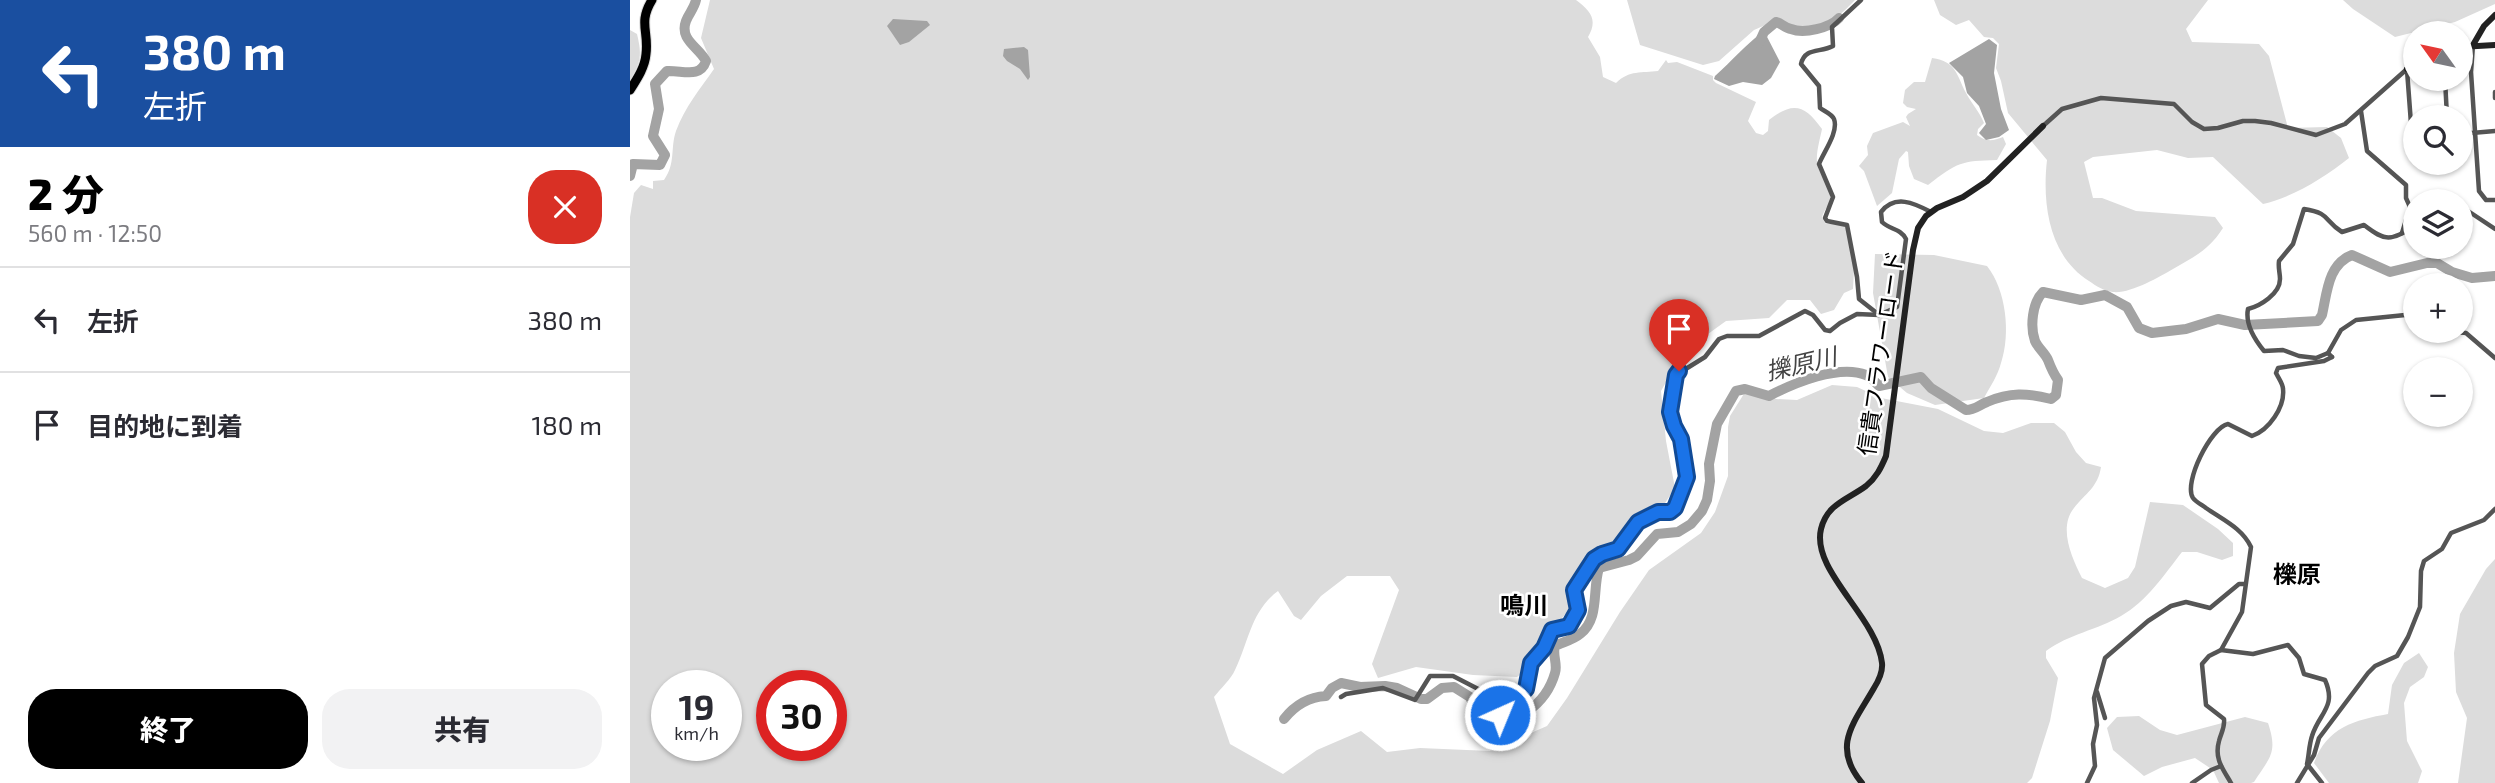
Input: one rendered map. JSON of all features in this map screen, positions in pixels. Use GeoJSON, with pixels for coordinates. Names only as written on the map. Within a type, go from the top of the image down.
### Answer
{"type":"FeatureCollection","features":[{"type":"Feature","properties":{"kind":"highway"},"geometry":{"type":"LineString","coordinates":[[630,90],[645,60],[643,22],[652,0]]}},
{"type":"Feature","properties":{"kind":"street"},"geometry":{"type":"LineString","coordinates":[[1861,0],[1832,27],[1833,46],[1827,50],[1808,52],[1801,64],[1819,86],[1820,108],[1834,120],[1834,129],[1818,164],[1833,197],[1825,218],[1826,221],[1847,225],[1857,277],[1858,299],[1879,315]]}},
{"type":"Feature","properties":{"kind":"street"},"geometry":{"type":"LineString","coordinates":[[2473,45],[2484,26],[2495,15]]}},
{"type":"Feature","properties":{"kind":"street"},"geometry":{"type":"LineString","coordinates":[[2473,45],[2495,45]]}},
{"type":"Feature","properties":{"kind":"street"},"geometry":{"type":"LineString","coordinates":[[1341,698],[1346,694],[1383,688],[1415,700],[1430,676],[1451,675],[1484,692],[1497,715],[1500,715],[1526,689],[1531,663],[1544,648],[1552,630],[1569,626],[1578,610],[1574,590],[1594,559],[1618,549],[1638,522],[1658,512],[1670,512],[1675,508],[1687,477],[1681,439],[1670,412],[1679,371],[1695,365],[1719,339],[1727,336],[1759,336],[1801,312],[1813,315],[1821,326],[1830,331],[1857,314],[1879,315],[1897,307],[1906,239],[1898,229],[1889,228],[1882,222],[1881,212],[1887,205],[1898,201],[1912,203],[1931,212],[1982,186],[2062,110],[2101,98],[2174,104],[2199,127],[2210,130],[2255,121],[2316,135],[2336,129],[2361,111],[2403,73]]}},
{"type":"Feature","properties":{"kind":"street"},"geometry":{"type":"LineString","coordinates":[[2473,91],[2479,191],[2486,200],[2495,200]]}},
{"type":"Feature","properties":{"kind":"street"},"geometry":{"type":"LineString","coordinates":[[2495,92],[2495,98]]}},
{"type":"Feature","properties":{"kind":"street"},"geometry":{"type":"LineString","coordinates":[[2361,111],[2367,151],[2406,185],[2406,198],[2410,207],[2402,234],[2379,236],[2364,225],[2342,232],[2330,219],[2317,211],[2304,209],[2293,244],[2279,261],[2281,280],[2278,286],[2259,306],[2248,309],[2247,316],[2252,332],[2264,351],[2283,350],[2316,358],[2328,353],[2341,330],[2356,320],[2403,315]]}},
{"type":"Feature","properties":{"kind":"street"},"geometry":{"type":"LineString","coordinates":[[2473,133],[2495,131]]}},
{"type":"Feature","properties":{"kind":"street","name":"信貴フラワーロード"},"geometry":{"type":"LineString","coordinates":[[1862,783],[1850,768],[1846,752],[1847,736],[1880,678],[1882,663],[1872,631],[1824,560],[1820,541],[1829,513],[1846,497],[1867,485],[1881,468],[1886,456],[1916,234],[1921,222],[1931,212]]}},
{"type":"Feature","properties":{"kind":"street"},"geometry":{"type":"LineString","coordinates":[[2473,214],[2495,229]]}},
{"type":"Feature","properties":{"kind":"street"},"geometry":{"type":"LineString","coordinates":[[2473,339],[2495,358]]}},
{"type":"Feature","properties":{"kind":"street"},"geometry":{"type":"LineString","coordinates":[[2231,783],[2217,755],[2225,726],[2224,719],[2206,705],[2202,667],[2205,660],[2221,650],[2242,612],[2251,547],[2236,527],[2192,497],[2190,489],[2207,444],[2221,425],[2228,424],[2252,436],[2269,424],[2284,395],[2278,368],[2324,361],[2332,357],[2328,353]]}},
{"type":"Feature","properties":{"kind":"street"},"geometry":{"type":"LineString","coordinates":[[2297,783],[2319,738],[2368,673],[2375,666],[2397,656],[2420,607],[2421,571],[2424,561],[2442,549],[2451,533],[2484,520],[2495,509]]}},
{"type":"Feature","properties":{"kind":"street"},"geometry":{"type":"LineString","coordinates":[[2087,783],[2095,766],[2097,725],[2094,698],[2105,658],[2148,621],[2171,606],[2186,602],[2206,608],[2213,607],[2239,584],[2244,584]]}},
{"type":"Feature","properties":{"kind":"street"},"geometry":{"type":"LineString","coordinates":[[2221,650],[2253,654],[2288,645],[2299,658],[2304,674],[2325,680],[2330,691],[2330,700],[2312,735],[2307,764],[2322,783]]}},
{"type":"Feature","properties":{"kind":"street"},"geometry":{"type":"LineString","coordinates":[[2096,687],[2105,718]]}},
{"type":"Feature","properties":{"kind":"street"},"geometry":{"type":"LineString","coordinates":[[2192,783],[2221,766]]}},
{"type":"Feature","properties":{"kind":"shaded area"},"geometry":{"type":"Polygon","coordinates":[[[710,0],[1576,0],[1586,8],[1593,21],[1588,37],[1600,57],[1603,77],[1616,83],[1631,74],[1658,71],[1666,60],[1668,63],[1677,62],[1713,76],[1716,83],[1756,102],[1748,121],[1756,133],[1763,135],[1768,131],[1769,120],[1792,108],[1804,111],[1816,121],[1822,129],[1817,162],[1830,194],[1822,218],[1826,224],[1842,224],[1846,228],[1854,270],[1853,289],[1844,293],[1834,310],[1821,314],[1810,300],[1787,300],[1769,318],[1726,321],[1683,352],[1661,391],[1666,441],[1675,488],[1663,506],[1640,519],[1580,576],[1570,609],[1539,644],[1528,668],[1517,677],[1473,675],[1416,667],[1378,678],[1372,664],[1399,590],[1390,576],[1347,576],[1321,596],[1301,620],[1294,616],[1278,591],[1256,617],[1233,673],[1214,697],[1230,744],[1283,774],[1317,750],[1361,731],[1387,752],[1420,748],[1490,751],[1547,726],[1649,570],[1701,533],[1715,512],[1728,476],[1730,416],[1747,389],[1762,391],[1776,399],[1797,400],[1832,385],[1857,387],[1881,398],[1938,409],[1984,431],[2003,433],[2031,423],[2054,423],[2065,432],[2076,452],[2086,463],[2101,467],[2094,485],[2069,516],[2067,534],[2082,578],[2105,588],[2128,578],[2135,567],[2150,502],[2183,505],[2233,543],[2233,556],[2222,560],[2197,552],[2182,552],[2154,587],[2130,610],[2046,651],[2046,658],[2058,678],[2050,721],[2032,778],[2027,783],[630,783],[630,217],[634,193],[641,185],[653,189],[653,181],[664,180],[668,174],[676,131],[693,99],[714,69],[701,38],[710,0]]]}},
{"type":"Feature","properties":{"kind":"shaded area"},"geometry":{"type":"Polygon","coordinates":[[[1627,0],[1855,0],[1837,17],[1820,27],[1801,29],[1777,20],[1754,30],[1719,61],[1703,65],[1640,45],[1627,0]]]}},
{"type":"Feature","properties":{"kind":"shaded area"},"geometry":{"type":"Polygon","coordinates":[[[1934,0],[2208,0],[2186,29],[2192,42],[2259,44],[2269,56],[2288,128],[2327,127],[2341,138],[2349,158],[2308,186],[2263,204],[2213,157],[2188,158],[2157,150],[2093,157],[2084,162],[2093,198],[2102,198],[2136,211],[2215,217],[2223,228],[2201,252],[2152,280],[2120,292],[2103,289],[2076,270],[2057,243],[2048,211],[2047,160],[2008,113],[1996,68],[1999,44],[1993,38],[1984,37],[1969,20],[1956,25],[1940,15],[1934,0]]]}},
{"type":"Feature","properties":{"kind":"shaded area"},"geometry":{"type":"Polygon","coordinates":[[[2343,0],[2495,0],[2495,4],[2457,21],[2403,21],[2403,35],[2395,37],[2343,0]]]}},
{"type":"Feature","properties":{"kind":"shaded area"},"geometry":{"type":"Polygon","coordinates":[[[893,19],[927,21],[930,25],[909,42],[900,45],[887,26],[893,19]]]}},
{"type":"Feature","properties":{"kind":"shaded area"},"geometry":{"type":"Polygon","coordinates":[[[630,30],[637,34],[640,53],[630,80],[630,30]]]}},
{"type":"Feature","properties":{"kind":"shaded area"},"geometry":{"type":"Polygon","coordinates":[[[1764,31],[1780,62],[1771,78],[1762,85],[1743,82],[1729,86],[1714,79],[1745,47],[1764,31]]]}},
{"type":"Feature","properties":{"kind":"shaded area"},"geometry":{"type":"Polygon","coordinates":[[[1989,39],[1997,45],[1994,73],[2001,109],[2009,130],[1999,137],[1986,140],[1979,133],[1986,124],[1979,106],[1967,93],[1963,77],[1949,63],[1989,39]]]}},
{"type":"Feature","properties":{"kind":"shaded area"},"geometry":{"type":"Polygon","coordinates":[[[1024,47],[1028,50],[1028,80],[1020,69],[1003,56],[1004,49],[1024,47]]]}},
{"type":"Feature","properties":{"kind":"shaded area"},"geometry":{"type":"Polygon","coordinates":[[[1932,58],[1946,62],[1957,75],[1984,123],[1978,129],[1977,135],[1990,140],[2003,137],[2006,144],[1997,160],[1960,164],[1928,185],[1914,179],[1906,151],[1899,159],[1892,193],[1877,206],[1864,171],[1859,166],[1868,155],[1867,146],[1873,133],[1903,122],[1910,126],[1906,117],[1916,109],[1903,103],[1905,90],[1914,82],[1925,82],[1932,58]]]}},
{"type":"Feature","properties":{"kind":"shaded area"},"geometry":{"type":"Polygon","coordinates":[[[1875,254],[1934,255],[1987,266],[1999,287],[2005,312],[2006,339],[2000,367],[1984,398],[1935,405],[1907,393],[1888,377],[1873,293],[1875,254]]]}},
{"type":"Feature","properties":{"kind":"shaded area"},"geometry":{"type":"Polygon","coordinates":[[[2495,559],[2495,783],[2458,783],[2467,718],[2456,692],[2454,653],[2460,614],[2486,569],[2495,559]]]}},
{"type":"Feature","properties":{"kind":"shaded area"},"geometry":{"type":"Polygon","coordinates":[[[2419,653],[2428,667],[2424,677],[2410,687],[2404,703],[2407,741],[2422,771],[2418,783],[2329,783],[2314,763],[2326,741],[2343,727],[2388,714],[2392,685],[2404,663],[2419,653]]]}},
{"type":"Feature","properties":{"kind":"shaded area"},"geometry":{"type":"Polygon","coordinates":[[[2139,716],[2160,730],[2177,735],[2245,717],[2268,723],[2272,741],[2271,754],[2251,783],[2219,783],[2213,770],[2195,758],[2162,767],[2144,776],[2113,750],[2107,728],[2117,717],[2139,716]]]}},
{"type":"Feature","properties":{"kind":"waterway"},"geometry":{"type":"LineString","coordinates":[[630,176],[633,164],[660,165],[665,155],[653,136],[659,109],[655,84],[667,71],[695,72],[703,67],[706,61],[685,33],[686,21],[696,0]]}},
{"type":"Feature","properties":{"kind":"waterway"},"geometry":{"type":"LineString","coordinates":[[1759,43],[1764,32],[1776,22],[1803,31],[1823,27],[1839,18]]}},
{"type":"Feature","properties":{"kind":"waterway","name":"擽原川"},"geometry":{"type":"LineString","coordinates":[[1284,719],[1298,706],[1308,700],[1326,696],[1332,688],[1341,683],[1360,687],[1397,688],[1421,699],[1427,699],[1442,688],[1454,687],[1470,697],[1483,724],[1506,721],[1528,711],[1537,704],[1551,684],[1556,670],[1555,646],[1577,636],[1590,620],[1599,568],[1637,556],[1657,534],[1678,532],[1691,524],[1702,511],[1707,500],[1709,464],[1717,424],[1736,391],[1745,389],[1769,396],[1817,376],[1855,372],[1866,375],[1879,386],[1921,377],[1931,388],[1966,410],[2011,395],[2051,399],[2056,395],[2058,380],[2047,357],[2035,341],[2033,329],[2034,309],[2043,292],[2081,300],[2105,295],[2127,307],[2139,328],[2152,333],[2186,329],[2218,319],[2245,325],[2318,321],[2333,272],[2344,259],[2352,255],[2390,272],[2437,263],[2452,272],[2472,278],[2495,276]]}},
{"type":"Feature","properties":{"kind":"district","name":"櫟原"},"geometry":{"type":"Point","coordinates":[2297,573]}},
{"type":"Feature","properties":{"kind":"district","name":"鳴川"},"geometry":{"type":"Point","coordinates":[1524,604]}},
{"type":"Feature","properties":{"kind":"route"},"geometry":{"type":"LineString","coordinates":[[1500,715],[1526,689],[1531,663],[1544,648],[1552,630],[1569,626],[1578,610],[1574,590],[1594,559],[1618,549],[1638,522],[1658,512],[1673,512],[1687,477],[1681,439],[1670,412],[1679,371]]}}]}
